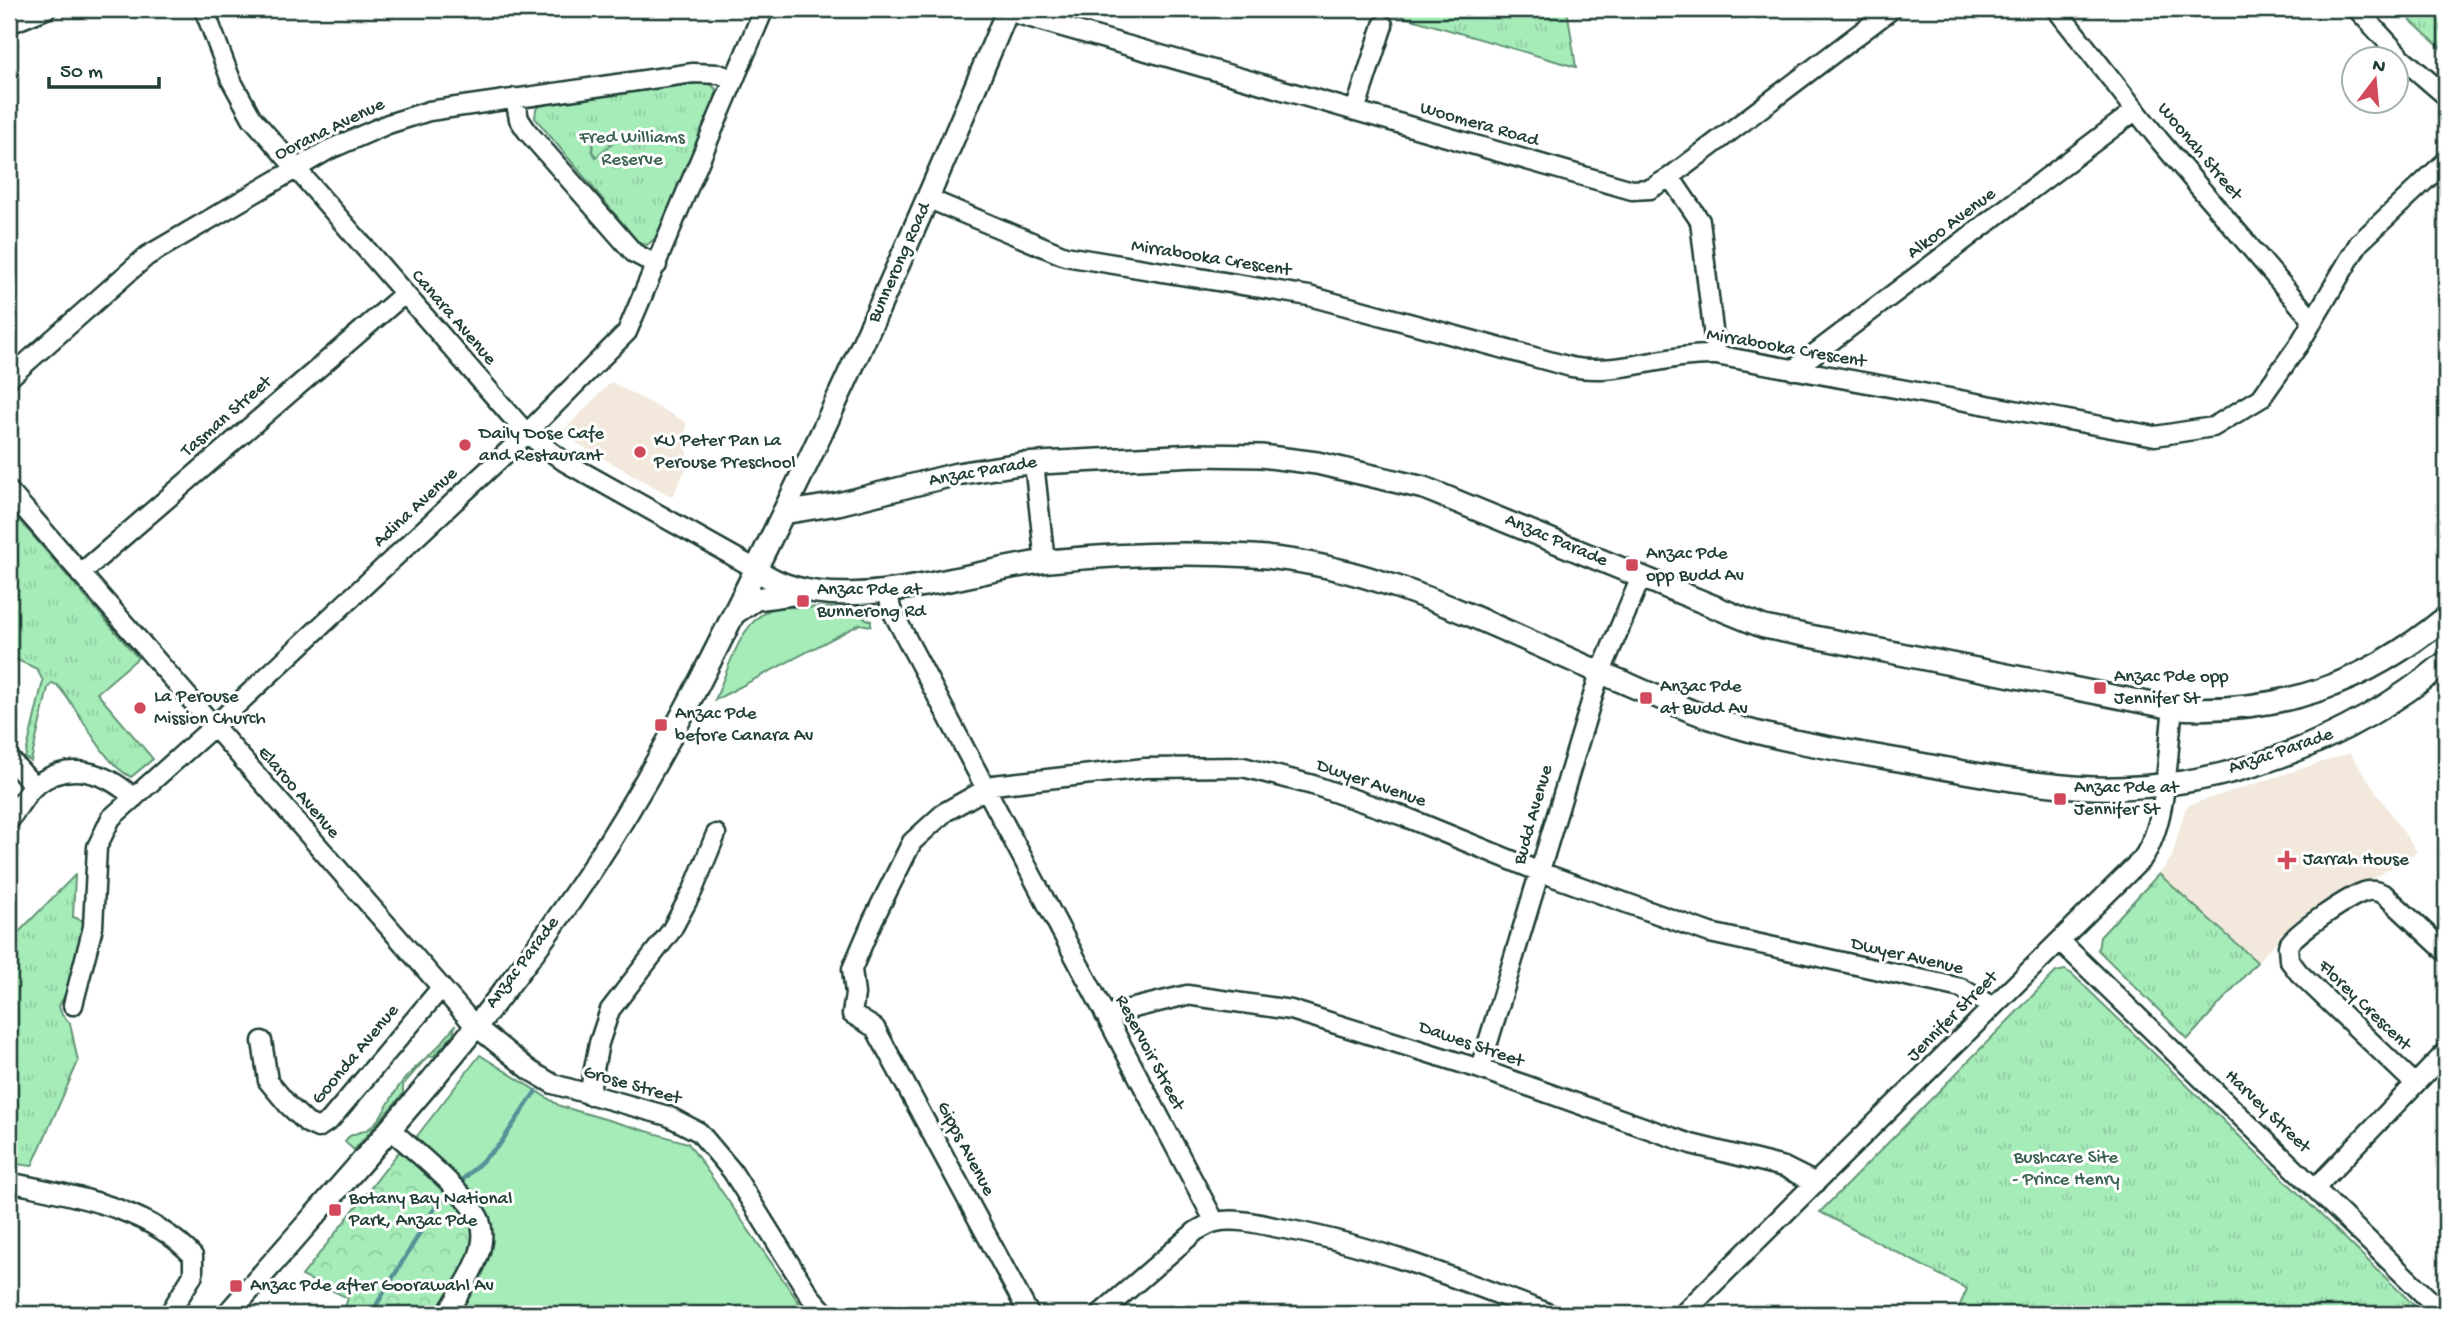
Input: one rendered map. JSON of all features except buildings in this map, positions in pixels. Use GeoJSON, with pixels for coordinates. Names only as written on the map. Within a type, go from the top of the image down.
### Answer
{"type":"FeatureCollection","features":[{"type":"Feature","properties":{"kind":"main road","name":"Bunnerong Road"},"geometry":{"type":"LineString","coordinates":[[783,513],[929,200],[1008,10]]}},
{"type":"Feature","properties":{"kind":"main road","name":"Anzac Parade"},"geometry":{"type":"LineString","coordinates":[[228,1314],[389,1128],[540,944],[594,865],[687,709],[783,513],[838,504],[957,474],[1034,463],[1226,455],[1289,459],[1353,469],[1424,488],[1779,631],[2173,708],[2209,710],[2251,706],[2320,690],[2372,670],[2446,617]]}},
{"type":"Feature","properties":{"kind":"main road","name":"Anzac Parade"},"geometry":{"type":"LineString","coordinates":[[756,569],[769,579],[805,592],[888,592],[1045,562],[1169,554],[1254,556],[1322,564],[1397,586],[1727,724],[1763,734],[2029,781],[2099,788],[2163,784],[2251,766],[2317,742],[2383,709],[2446,662]]}},
{"type":"Feature","properties":{"kind":"main road"},"geometry":{"type":"LineString","coordinates":[[734,613],[755,599],[805,592]]}},
{"type":"Feature","properties":{"kind":"street"},"geometry":{"type":"LineString","coordinates":[[9,24],[46,9]]}},
{"type":"Feature","properties":{"kind":"street","name":"Canara Avenue"},"geometry":{"type":"LineString","coordinates":[[204,9],[231,80],[252,118],[527,433],[565,462],[756,569]]}},
{"type":"Feature","properties":{"kind":"street","name":"Adina Avenue"},"geometry":{"type":"LineString","coordinates":[[73,1005],[93,927],[97,847],[111,818],[213,727],[611,352],[627,332],[764,9]]}},
{"type":"Feature","properties":{"kind":"street","name":"Woomera Road"},"geometry":{"type":"LineString","coordinates":[[1008,10],[1632,190],[1650,189],[1670,177],[1892,9]]}},
{"type":"Feature","properties":{"kind":"street","name":"Woonah Street"},"geometry":{"type":"LineString","coordinates":[[2056,9],[2136,110],[2313,321]]}},
{"type":"Feature","properties":{"kind":"street"},"geometry":{"type":"LineString","coordinates":[[2357,9],[2402,58],[2446,96]]}},
{"type":"Feature","properties":{"kind":"street"},"geometry":{"type":"LineString","coordinates":[[1356,111],[1383,24]]}},
{"type":"Feature","properties":{"kind":"street","name":"Oorana Avenue"},"geometry":{"type":"LineString","coordinates":[[9,378],[147,256],[328,150],[407,116],[693,73],[719,74],[733,79]]}},
{"type":"Feature","properties":{"kind":"street"},"geometry":{"type":"LineString","coordinates":[[515,98],[519,119],[527,131],[634,253],[656,265]]}},
{"type":"Feature","properties":{"kind":"street","name":"Alkoo Avenue"},"geometry":{"type":"LineString","coordinates":[[1793,370],[2136,110]]}},
{"type":"Feature","properties":{"kind":"street","name":"Mirrabooka Crescent"},"geometry":{"type":"LineString","coordinates":[[929,200],[1065,256],[1347,304],[1571,367],[1603,369],[1674,356],[1716,355],[2155,436],[2213,427],[2261,398],[2313,321],[2359,243],[2446,160]]}},
{"type":"Feature","properties":{"kind":"street"},"geometry":{"type":"LineString","coordinates":[[1670,177],[1700,221],[1716,355]]}},
{"type":"Feature","properties":{"kind":"street","name":"Tasman Street"},"geometry":{"type":"LineString","coordinates":[[80,574],[404,294]]}},
{"type":"Feature","properties":{"kind":"street"},"geometry":{"type":"LineString","coordinates":[[1034,463],[1045,562]]}},
{"type":"Feature","properties":{"kind":"street","name":"Elaroo Avenue"},"geometry":{"type":"LineString","coordinates":[[9,491],[475,1026]]}},
{"type":"Feature","properties":{"kind":"street","name":"Budd Avenue"},"geometry":{"type":"LineString","coordinates":[[1480,1069],[1601,672],[1641,577]]}},
{"type":"Feature","properties":{"kind":"street","name":"Reservoir Street"},"geometry":{"type":"LineString","coordinates":[[888,592],[891,609],[984,789],[1215,1222]]}},
{"type":"Feature","properties":{"kind":"street","name":"Jennifer Street"},"geometry":{"type":"LineString","coordinates":[[1683,1314],[2060,941],[2152,844],[2173,708]]}},
{"type":"Feature","properties":{"kind":"street"},"geometry":{"type":"LineString","coordinates":[[9,758],[34,786]]}},
{"type":"Feature","properties":{"kind":"street","name":"Dwyer Avenue"},"geometry":{"type":"LineString","coordinates":[[852,1014],[855,994],[852,969],[897,868],[912,842],[937,820],[984,789],[1044,777],[1145,768],[1242,767],[1313,785],[1404,816],[1540,872],[1710,933],[1961,988],[1993,1007]]}},
{"type":"Feature","properties":{"kind":"street"},"geometry":{"type":"LineString","coordinates":[[9,821],[34,786],[63,771],[94,771],[115,781],[134,798]]}},
{"type":"Feature","properties":{"kind":"street"},"geometry":{"type":"LineString","coordinates":[[589,1095],[599,1043],[610,1010],[671,931],[693,890],[716,834]]}},
{"type":"Feature","properties":{"kind":"street","name":"Florey Crescent"},"geometry":{"type":"LineString","coordinates":[[2415,1084],[2299,973],[2289,960],[2288,946],[2296,935],[2328,914],[2360,894],[2374,891],[2385,895],[2446,952]]}},
{"type":"Feature","properties":{"kind":"street","name":"Harvey Street"},"geometry":{"type":"LineString","coordinates":[[2060,941],[2444,1314]]}},
{"type":"Feature","properties":{"kind":"street","name":"Goonda Avenue"},"geometry":{"type":"LineString","coordinates":[[262,1041],[268,1081],[307,1123],[318,1128],[330,1121],[441,988]]}},
{"type":"Feature","properties":{"kind":"street","name":"Dawes Street"},"geometry":{"type":"LineString","coordinates":[[1105,1015],[1187,995],[1239,1001],[1343,1024],[1480,1069],[1691,1144],[1784,1167],[1816,1183]]}},
{"type":"Feature","properties":{"kind":"street","name":"Gipps Avenue"},"geometry":{"type":"LineString","coordinates":[[852,1014],[876,1028],[1030,1314]]}},
{"type":"Feature","properties":{"kind":"street","name":"Grose Street"},"geometry":{"type":"LineString","coordinates":[[475,1026],[544,1079],[561,1088],[668,1116],[705,1138],[732,1171],[810,1296],[826,1314]]}},
{"type":"Feature","properties":{"kind":"street"},"geometry":{"type":"LineString","coordinates":[[2315,1188],[2446,1052]]}},
{"type":"Feature","properties":{"kind":"street"},"geometry":{"type":"LineString","coordinates":[[389,1128],[462,1199],[481,1224],[483,1233],[479,1254],[447,1314]]}},
{"type":"Feature","properties":{"kind":"street"},"geometry":{"type":"LineString","coordinates":[[9,1182],[102,1204],[153,1223],[175,1236],[193,1256],[193,1275],[169,1314]]}},
{"type":"Feature","properties":{"kind":"street"},"geometry":{"type":"LineString","coordinates":[[1100,1314],[1181,1242],[1215,1222],[1255,1223],[1345,1242],[1550,1314]]}},
{"type":"Feature","properties":{"kind":"shaded area","name":"KU Peter Pan La Perouse Preschool"},"geometry":{"type":"Polygon","coordinates":[[[611,382],[686,422],[687,467],[672,497],[566,437],[565,429],[611,382]]]}},
{"type":"Feature","properties":{"kind":"shaded area","name":"Jarrah House"},"geometry":{"type":"Polygon","coordinates":[[[2350,753],[2417,852],[2287,930],[2257,962],[2159,874],[2172,857],[2185,809],[2189,805],[2350,753]]]}},
{"type":"Feature","properties":{"kind":"green space"},"geometry":{"type":"Polygon","coordinates":[[[1377,9],[1567,9],[1576,67],[1377,9]]]}},
{"type":"Feature","properties":{"kind":"green space"},"geometry":{"type":"Polygon","coordinates":[[[2398,9],[2446,9],[2446,53],[2398,9]]]}},
{"type":"Feature","properties":{"kind":"green space","name":"Fred Williams Reserve"},"geometry":{"type":"Polygon","coordinates":[[[708,82],[716,89],[715,100],[658,236],[647,245],[639,243],[535,118],[536,109],[543,104],[708,82]]]}},
{"type":"Feature","properties":{"kind":"green space"},"geometry":{"type":"Polygon","coordinates":[[[595,130],[612,144],[596,157],[592,151],[595,130]]]}},
{"type":"Feature","properties":{"kind":"green space"},"geometry":{"type":"Polygon","coordinates":[[[9,508],[138,658],[97,693],[153,759],[131,777],[110,760],[66,696],[52,683],[48,688],[31,761],[25,758],[43,681],[37,669],[9,656],[9,508]]]}},
{"type":"Feature","properties":{"kind":"green space"},"geometry":{"type":"Polygon","coordinates":[[[781,607],[843,608],[871,621],[871,626],[860,624],[715,700],[747,630],[756,619],[781,607]]]}},
{"type":"Feature","properties":{"kind":"green space"},"geometry":{"type":"Polygon","coordinates":[[[2159,874],[2257,962],[2188,1039],[2098,950],[2100,937],[2159,874]]]}},
{"type":"Feature","properties":{"kind":"green space"},"geometry":{"type":"Polygon","coordinates":[[[75,875],[73,917],[84,921],[68,989],[59,1006],[62,1015],[70,1023],[78,1062],[32,1166],[9,1163],[9,942],[75,875]]]}},
{"type":"Feature","properties":{"kind":"green space","name":"Bushcare Site - Prince Henry"},"geometry":{"type":"Polygon","coordinates":[[[2065,970],[2423,1314],[1956,1314],[1967,1289],[1820,1212],[2056,972],[2065,970]]]}},
{"type":"Feature","properties":{"kind":"green space"},"geometry":{"type":"Polygon","coordinates":[[[455,1025],[453,1035],[434,1056],[427,1057],[455,1025]]]}},
{"type":"Feature","properties":{"kind":"green space"},"geometry":{"type":"Polygon","coordinates":[[[480,1055],[560,1106],[688,1143],[807,1314],[457,1314],[485,1261],[417,1136],[480,1055]]]}},
{"type":"Feature","properties":{"kind":"green space"},"geometry":{"type":"Polygon","coordinates":[[[427,1057],[403,1085],[403,1094],[354,1150],[345,1142],[347,1139],[376,1122],[403,1081],[427,1057]]]}},
{"type":"Feature","properties":{"kind":"green space"},"geometry":{"type":"Polygon","coordinates":[[[404,1152],[467,1213],[472,1238],[464,1265],[436,1314],[332,1314],[345,1307],[348,1298],[302,1276],[398,1153],[404,1152]]]}},
{"type":"Feature","properties":{"kind":"waterway"},"geometry":{"type":"LineString","coordinates":[[458,1184],[500,1144],[536,1091]]}},
{"type":"Feature","properties":{"kind":"waterway"},"geometry":{"type":"LineString","coordinates":[[371,1314],[433,1211],[444,1199]]}},
{"type":"Feature","properties":{"kind":"place","name":"Daily Dose Cafe and Restaurant"},"geometry":{"type":"Point","coordinates":[465,445]}},
{"type":"Feature","properties":{"kind":"place","name":"KU Peter Pan La Perouse Preschool"},"geometry":{"type":"Point","coordinates":[640,452]}},
{"type":"Feature","properties":{"kind":"place","name":"Anzac Pde opp Budd Av"},"geometry":{"type":"Point","coordinates":[1632,565]}},
{"type":"Feature","properties":{"kind":"place","name":"Anzac Pde at Bunnerong Rd"},"geometry":{"type":"Point","coordinates":[803,601]}},
{"type":"Feature","properties":{"kind":"place","name":"Anzac Pde opp Jennifer St"},"geometry":{"type":"Point","coordinates":[2100,688]}},
{"type":"Feature","properties":{"kind":"place","name":"Anzac Pde at Budd Av"},"geometry":{"type":"Point","coordinates":[1646,698]}},
{"type":"Feature","properties":{"kind":"place","name":"La Perouse Mission Church"},"geometry":{"type":"Point","coordinates":[140,708]}},
{"type":"Feature","properties":{"kind":"place","name":"Anzac Pde before Canara Av"},"geometry":{"type":"Point","coordinates":[661,725]}},
{"type":"Feature","properties":{"kind":"place","name":"Anzac Pde at Jennifer St"},"geometry":{"type":"Point","coordinates":[2060,799]}},
{"type":"Feature","properties":{"kind":"place","name":"Jarrah House"},"geometry":{"type":"Point","coordinates":[2287,860]}},
{"type":"Feature","properties":{"kind":"place","name":"Botany Bay National Park, Anzac Pde"},"geometry":{"type":"Point","coordinates":[335,1210]}},
{"type":"Feature","properties":{"kind":"place","name":"Anzac Pde after Goorawahl Av"},"geometry":{"type":"Point","coordinates":[236,1286]}}]}
